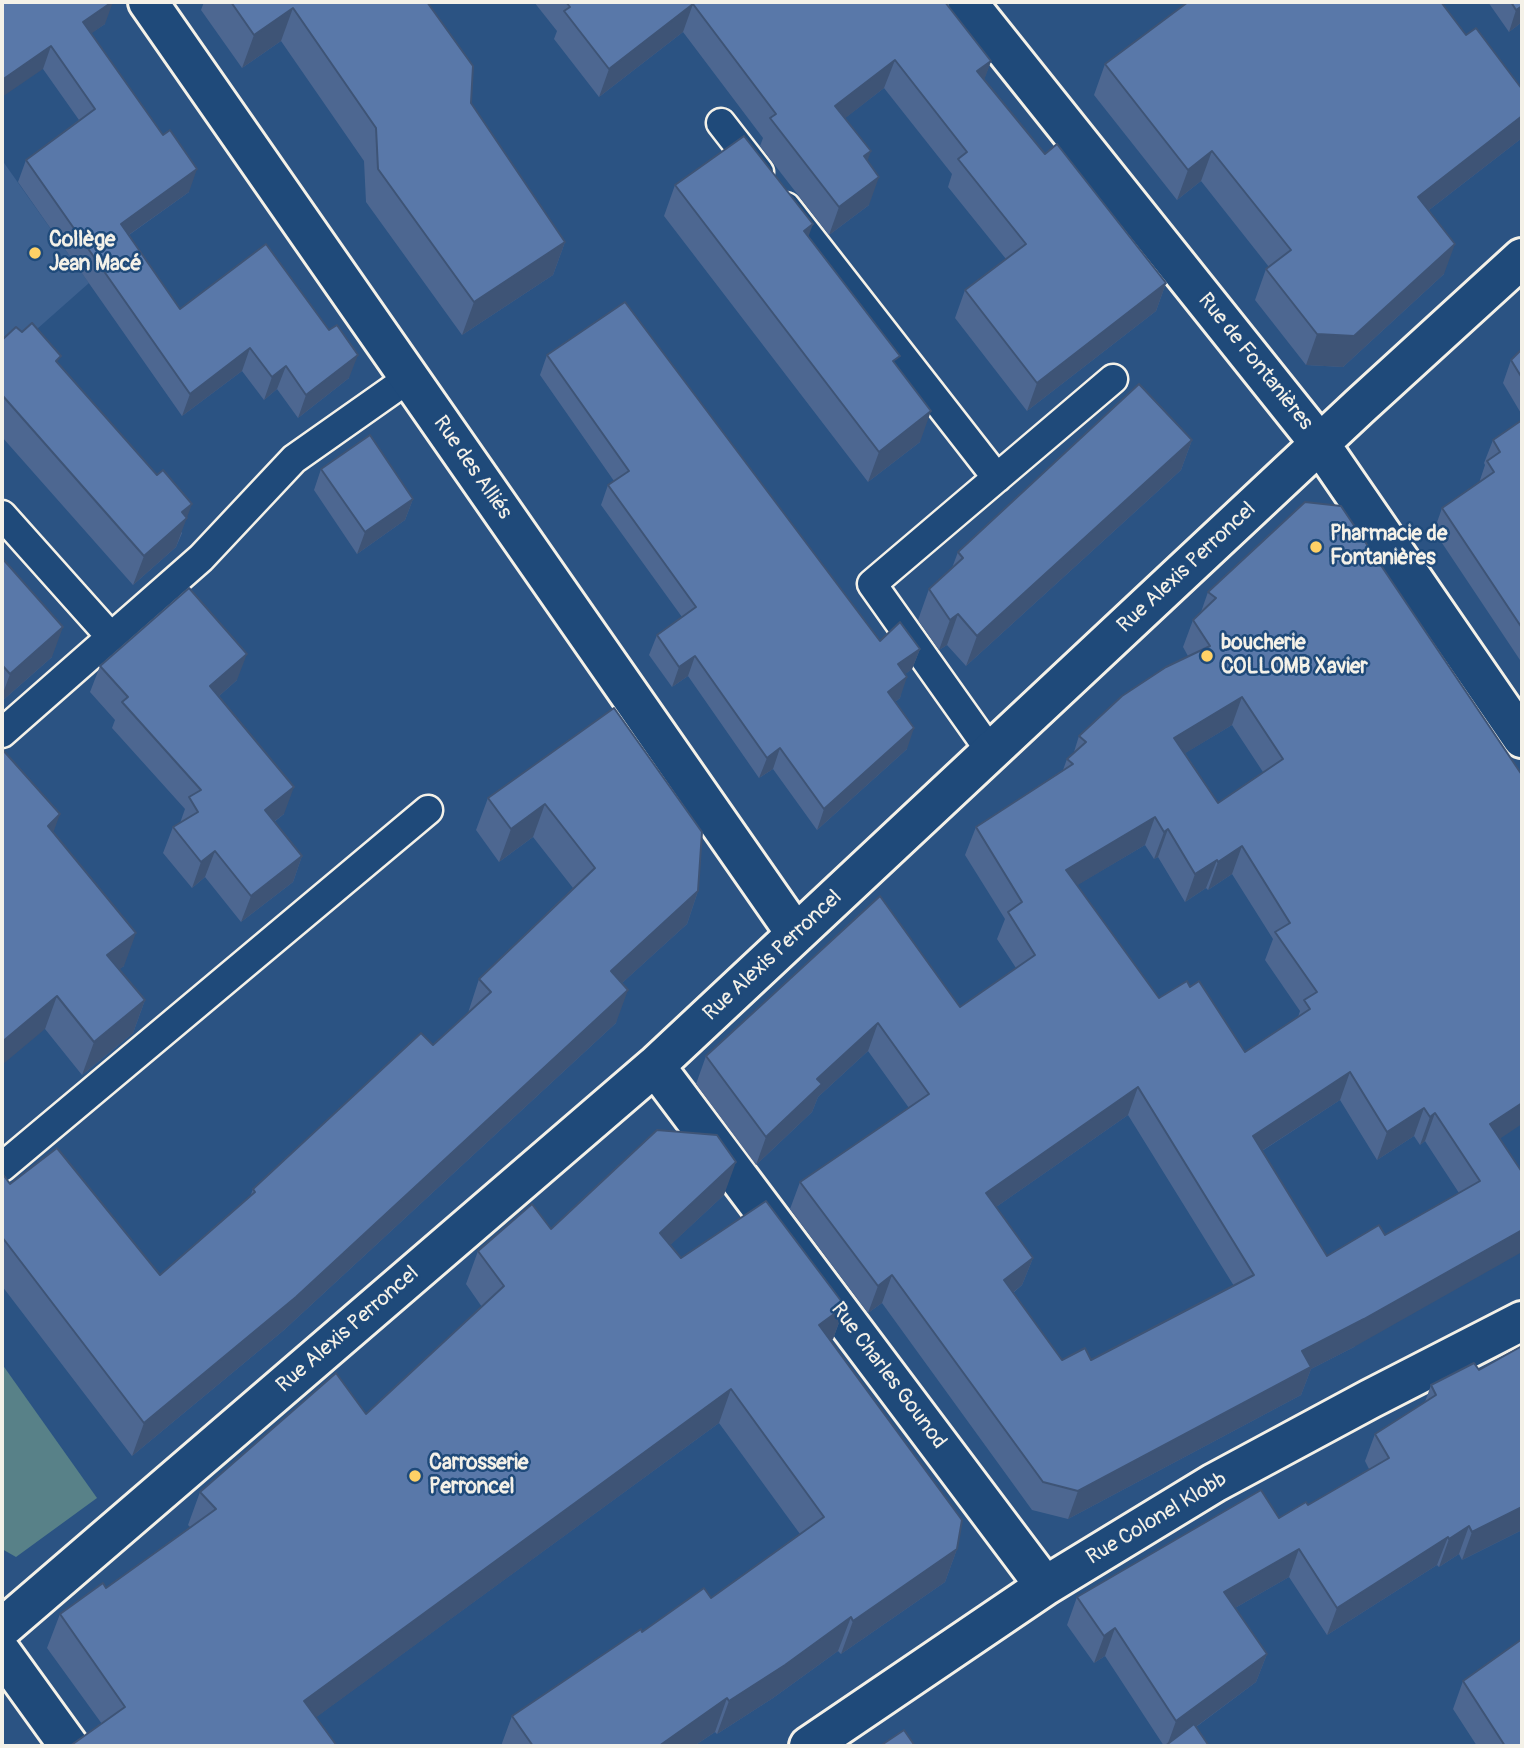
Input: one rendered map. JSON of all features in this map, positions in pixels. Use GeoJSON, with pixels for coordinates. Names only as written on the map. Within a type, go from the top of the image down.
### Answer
{"type":"FeatureCollection","features":[{"type":"Feature","properties":{"kind":"street","name":"Rue des Alliés"},"geometry":{"type":"LineString","coordinates":[[148,2],[796,934]]}},
{"type":"Feature","properties":{"kind":"street","name":"Rue de Fontanières"},"geometry":{"type":"LineString","coordinates":[[967,2],[1320,443],[1522,738]]}},
{"type":"Feature","properties":{"kind":"street","name":"Rue Alexis Perroncel"},"geometry":{"type":"LineString","coordinates":[[2,1628],[655,1066],[1320,443],[1522,258]]}},
{"type":"Feature","properties":{"kind":"street","name":"Rue Charles Gounod"},"geometry":{"type":"LineString","coordinates":[[655,1066],[1045,1586]]}},
{"type":"Feature","properties":{"kind":"street","name":"Rue Colonel Klobb"},"geometry":{"type":"LineString","coordinates":[[809,1746],[1045,1586],[1214,1483],[1522,1321]]}},
{"type":"Feature","properties":{"kind":"street"},"geometry":{"type":"LineString","coordinates":[[2,1653],[69,1746]]}},
{"type":"Feature","properties":{"kind":"lane"},"geometry":{"type":"LineString","coordinates":[[720,122],[997,478]]}},
{"type":"Feature","properties":{"kind":"lane"},"geometry":{"type":"LineString","coordinates":[[2,733],[201,558],[294,459],[409,378]]}},
{"type":"Feature","properties":{"kind":"lane"},"geometry":{"type":"LineString","coordinates":[[990,752],[872,584],[1114,379]]}},
{"type":"Feature","properties":{"kind":"lane"},"geometry":{"type":"LineString","coordinates":[[2,514],[111,637]]}},
{"type":"Feature","properties":{"kind":"lane"},"geometry":{"type":"LineString","coordinates":[[2,1167],[428,810]]}},
{"type":"Feature","properties":{"kind":"shaded area","name":"Collège Jean Macé"},"geometry":{"type":"Polygon","coordinates":[[[2,160],[89,283],[2,360],[2,160]]]}},
{"type":"Feature","properties":{"kind":"green space"},"geometry":{"type":"Polygon","coordinates":[[[2,1364],[97,1498],[16,1557],[2,1549],[2,1364]]]}},
{"type":"Feature","properties":{"kind":"building"},"geometry":{"type":"Polygon","coordinates":[[[2,2],[112,2],[83,22],[163,135],[170,130],[197,169],[121,224],[180,309],[266,244],[329,330],[337,325],[358,355],[306,395],[286,366],[272,377],[250,348],[190,394],[26,160],[95,109],[51,46],[2,80],[2,2]]]}},
{"type":"Feature","properties":{"kind":"building"},"geometry":{"type":"Polygon","coordinates":[[[231,2],[427,2],[473,66],[471,103],[565,242],[474,302],[378,169],[376,128],[293,8],[254,35],[231,2]]]}},
{"type":"Feature","properties":{"kind":"building"},"geometry":{"type":"Polygon","coordinates":[[[566,2],[945,2],[991,61],[977,71],[1045,154],[1057,144],[1166,283],[1037,383],[965,290],[1026,244],[958,159],[967,152],[895,60],[835,106],[871,151],[864,156],[879,177],[839,207],[770,118],[776,114],[693,4],[609,69],[564,11],[570,7],[566,2]]]}},
{"type":"Feature","properties":{"kind":"building"},"geometry":{"type":"Polygon","coordinates":[[[1188,2],[1441,2],[1466,35],[1476,28],[1522,89],[1522,116],[1418,197],[1455,244],[1354,336],[1317,334],[1266,269],[1291,250],[1212,151],[1188,170],[1105,64],[1188,2]]]}},
{"type":"Feature","properties":{"kind":"building"},"geometry":{"type":"Polygon","coordinates":[[[1511,2],[1522,2],[1522,6],[1516,10],[1511,2]]]}},
{"type":"Feature","properties":{"kind":"building"},"geometry":{"type":"Polygon","coordinates":[[[744,136],[813,224],[804,231],[900,356],[893,361],[931,411],[879,452],[675,185],[744,136]]]}},
{"type":"Feature","properties":{"kind":"building"},"geometry":{"type":"Polygon","coordinates":[[[625,302],[880,641],[900,622],[920,649],[898,664],[907,677],[888,692],[914,728],[824,809],[780,748],[767,758],[695,656],[679,667],[657,635],[696,607],[608,485],[629,471],[547,355],[625,302]]]}},
{"type":"Feature","properties":{"kind":"building"},"geometry":{"type":"Polygon","coordinates":[[[32,323],[61,356],[56,361],[157,475],[163,470],[192,504],[182,512],[187,518],[144,556],[2,395],[2,340],[16,327],[22,332],[32,323]]]}},
{"type":"Feature","properties":{"kind":"building"},"geometry":{"type":"Polygon","coordinates":[[[1522,349],[1522,378],[1511,360],[1522,349]]]}},
{"type":"Feature","properties":{"kind":"building"},"geometry":{"type":"Polygon","coordinates":[[[1139,384],[1192,440],[977,636],[958,614],[950,620],[929,589],[963,558],[958,552],[1139,384]]]}},
{"type":"Feature","properties":{"kind":"building"},"geometry":{"type":"Polygon","coordinates":[[[1522,420],[1522,628],[1442,508],[1494,472],[1487,461],[1500,452],[1493,440],[1522,420]]]}},
{"type":"Feature","properties":{"kind":"building"},"geometry":{"type":"Polygon","coordinates":[[[370,435],[413,499],[365,532],[321,469],[370,435]]]}},
{"type":"Feature","properties":{"kind":"building"},"geometry":{"type":"Polygon","coordinates":[[[1305,502],[1341,506],[1522,775],[1522,1103],[1490,1124],[1522,1172],[1522,1230],[1302,1351],[1311,1367],[1078,1491],[1043,1482],[892,1275],[878,1286],[800,1182],[929,1094],[878,1023],[817,1079],[822,1084],[766,1137],[706,1056],[880,896],[960,1007],[1035,955],[1008,912],[1022,902],[976,827],[1073,764],[1067,759],[1086,742],[1079,736],[1122,696],[1166,667],[1210,646],[1193,620],[1216,598],[1208,592],[1305,502]],[[1242,697],[1174,738],[1218,803],[1283,759],[1242,697]],[[1155,817],[1066,870],[1159,998],[1187,981],[1190,987],[1199,981],[1245,1052],[1310,1009],[1304,1000],[1317,992],[1275,932],[1290,923],[1242,846],[1195,874],[1168,829],[1164,832],[1155,817]],[[1350,1072],[1253,1136],[1327,1256],[1379,1225],[1385,1235],[1480,1181],[1435,1113],[1430,1117],[1424,1108],[1387,1132],[1350,1072]],[[1138,1087],[986,1193],[1033,1258],[1004,1280],[1062,1360],[1085,1348],[1091,1360],[1254,1275],[1138,1087]]]}},
{"type":"Feature","properties":{"kind":"building"},"geometry":{"type":"Polygon","coordinates":[[[2,558],[63,627],[10,674],[2,665],[2,558]]]}},
{"type":"Feature","properties":{"kind":"building"},"geometry":{"type":"Polygon","coordinates":[[[189,588],[247,654],[210,686],[294,787],[265,810],[302,856],[251,896],[215,851],[201,862],[173,827],[198,812],[189,797],[201,790],[122,702],[128,697],[100,666],[189,588]]]}},
{"type":"Feature","properties":{"kind":"building"},"geometry":{"type":"Polygon","coordinates":[[[614,708],[702,832],[698,891],[611,971],[628,990],[296,1297],[144,1423],[2,1237],[2,1173],[10,1184],[57,1148],[160,1275],[255,1192],[253,1189],[421,1033],[433,1045],[491,992],[479,979],[595,868],[545,804],[511,829],[488,798],[614,708]]]}},
{"type":"Feature","properties":{"kind":"building"},"geometry":{"type":"Polygon","coordinates":[[[2,749],[60,814],[48,826],[136,933],[107,955],[145,1000],[94,1042],[57,996],[2,1042],[2,749]]]}},
{"type":"Feature","properties":{"kind":"building"},"geometry":{"type":"Polygon","coordinates":[[[657,1130],[717,1135],[736,1162],[660,1233],[681,1258],[766,1201],[845,1306],[819,1325],[962,1520],[957,1549],[853,1621],[851,1617],[785,1665],[729,1701],[727,1698],[659,1746],[533,1746],[512,1716],[641,1629],[642,1632],[704,1588],[711,1598],[824,1517],[731,1389],[304,1701],[337,1746],[70,1746],[125,1707],[60,1614],[103,1583],[106,1588],[216,1509],[200,1492],[336,1373],[366,1414],[504,1286],[478,1251],[532,1204],[551,1229],[657,1130]]]}},
{"type":"Feature","properties":{"kind":"building"},"geometry":{"type":"Polygon","coordinates":[[[1522,1346],[1522,1507],[1472,1532],[1469,1526],[1449,1539],[1448,1537],[1337,1608],[1299,1549],[1224,1592],[1267,1654],[1176,1721],[1115,1628],[1104,1636],[1077,1597],[1261,1490],[1279,1518],[1306,1502],[1308,1505],[1389,1458],[1375,1434],[1436,1395],[1431,1385],[1474,1363],[1479,1370],[1522,1346]]]}},
{"type":"Feature","properties":{"kind":"building"},"geometry":{"type":"Polygon","coordinates":[[[1522,1639],[1522,1746],[1505,1746],[1463,1681],[1522,1639]]]}},
{"type":"Feature","properties":{"kind":"building"},"geometry":{"type":"Polygon","coordinates":[[[1194,1724],[1209,1746],[1165,1746],[1194,1724]]]}},
{"type":"Feature","properties":{"kind":"building"},"geometry":{"type":"Polygon","coordinates":[[[904,1730],[915,1746],[880,1746],[904,1730]]]}},
{"type":"Feature","properties":{"kind":"place","name":"Collège Jean Macé"},"geometry":{"type":"Point","coordinates":[35,253]}},
{"type":"Feature","properties":{"kind":"place","name":"Pharmacie de Fontanières"},"geometry":{"type":"Point","coordinates":[1316,547]}},
{"type":"Feature","properties":{"kind":"place","name":"boucherie COLLOMB Xavier"},"geometry":{"type":"Point","coordinates":[1207,656]}},
{"type":"Feature","properties":{"kind":"place","name":"Carrosserie Perroncel"},"geometry":{"type":"Point","coordinates":[415,1476]}}]}
